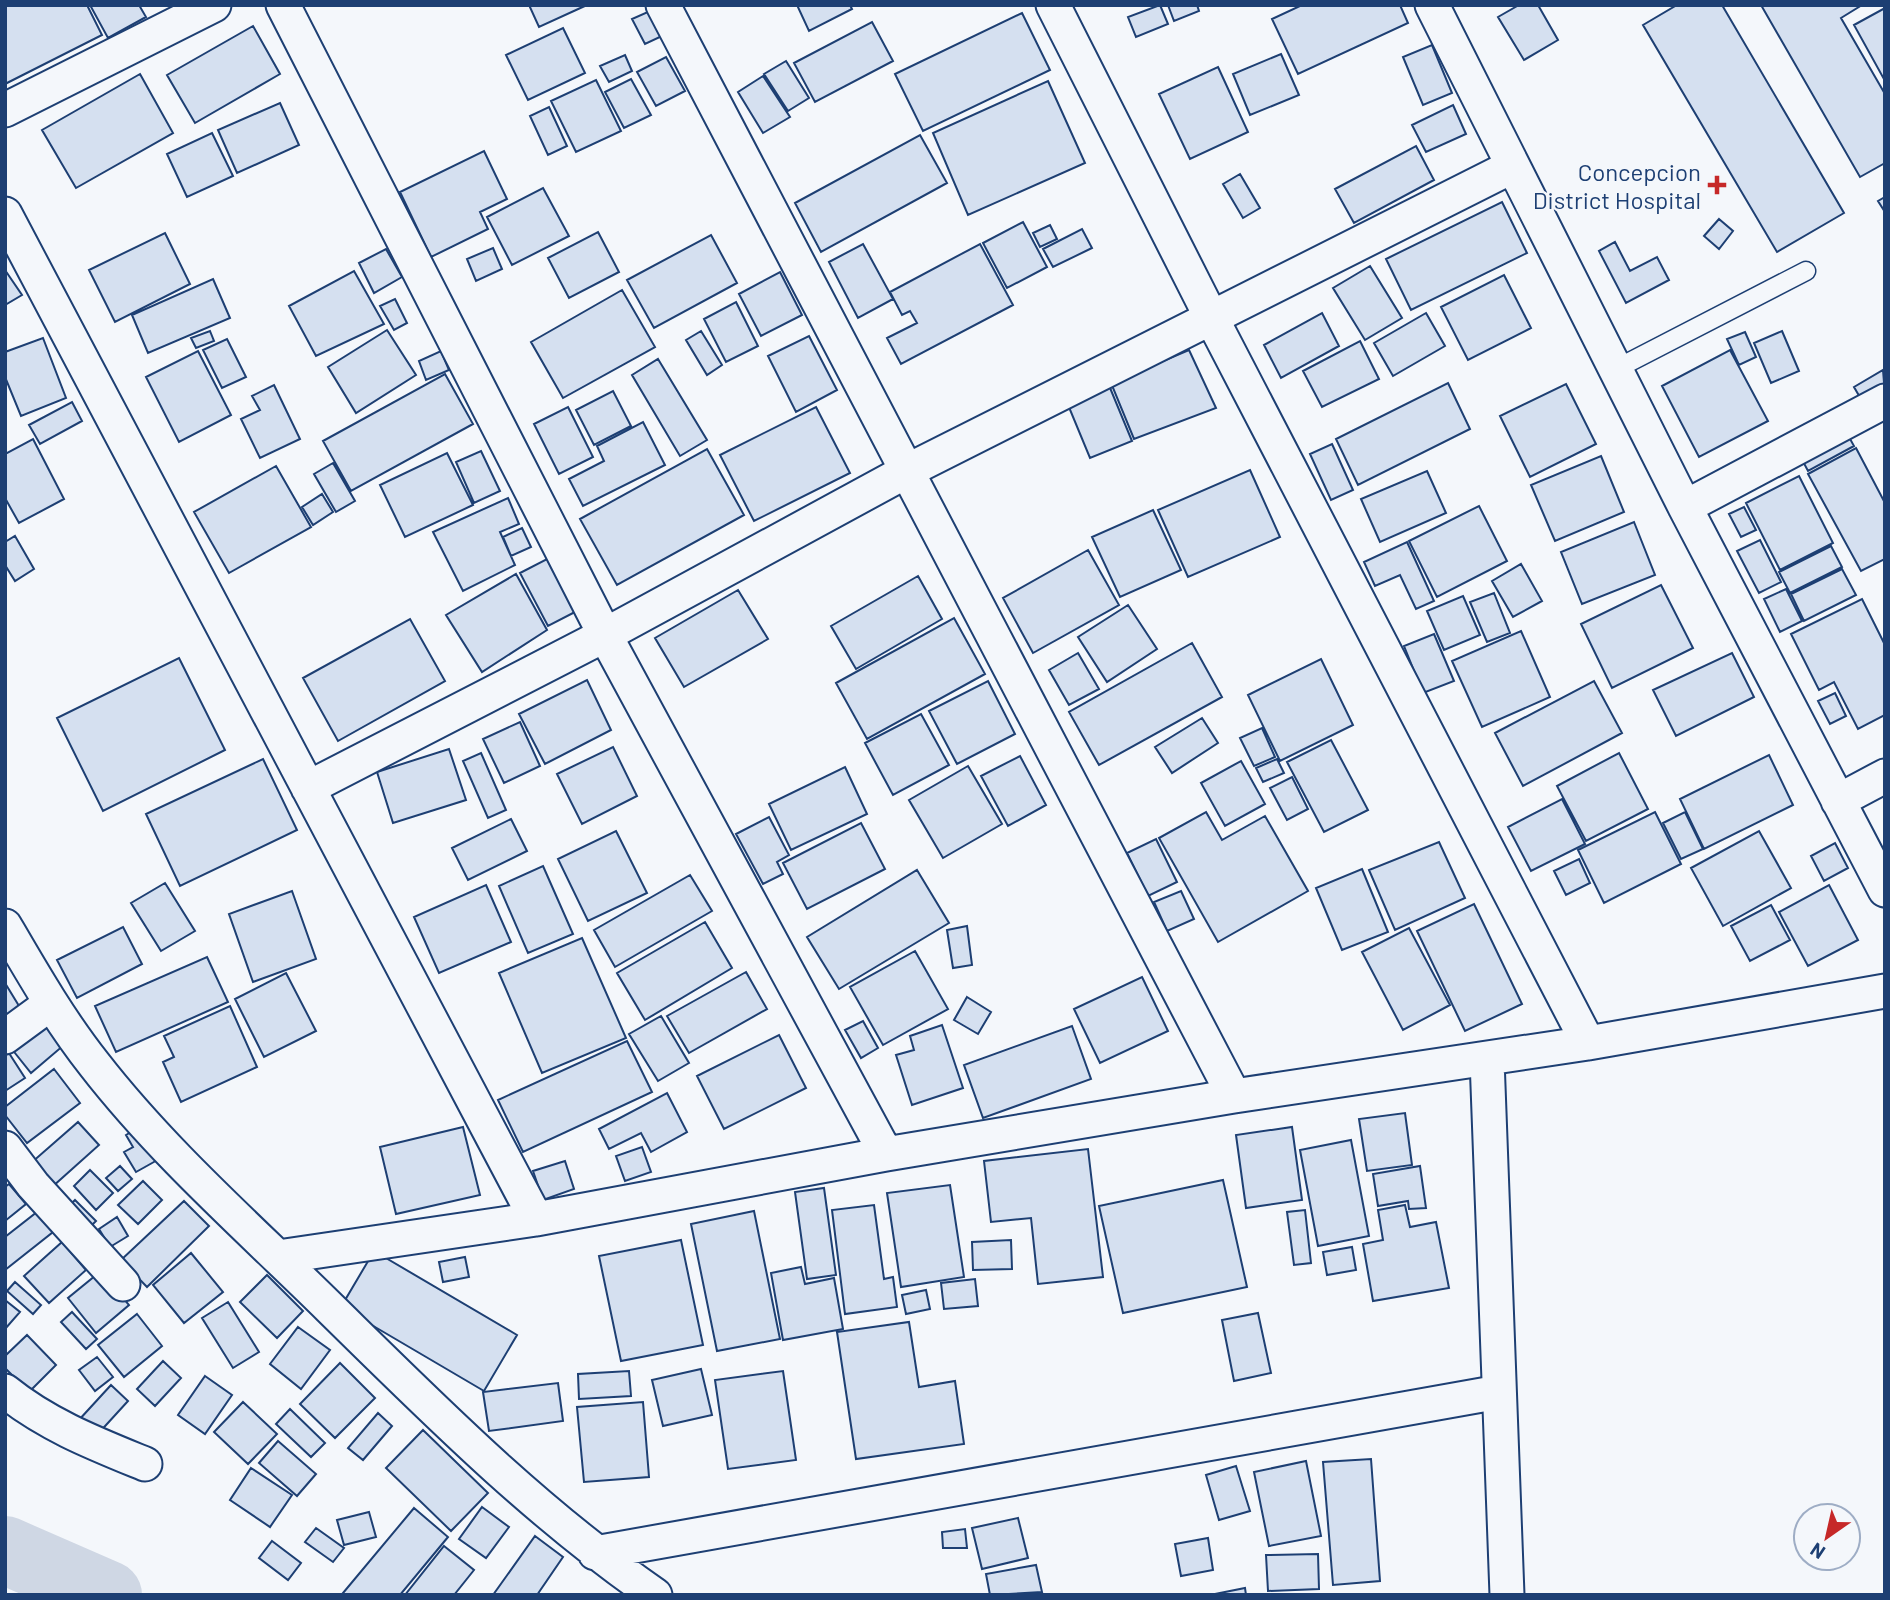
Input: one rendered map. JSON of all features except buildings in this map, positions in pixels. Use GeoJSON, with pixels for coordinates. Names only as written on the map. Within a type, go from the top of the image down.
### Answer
{"type":"FeatureCollection","features":[{"type":"Feature","properties":{"kind":"street"},"geometry":{"type":"LineString","coordinates":[[5,110],[214,5]]}},
{"type":"Feature","properties":{"kind":"street"},"geometry":{"type":"LineString","coordinates":[[284,5],[606,635],[886,1154]]}},
{"type":"Feature","properties":{"kind":"street"},"geometry":{"type":"LineString","coordinates":[[663,5],[905,472],[1234,1096]]}},
{"type":"Feature","properties":{"kind":"street"},"geometry":{"type":"LineString","coordinates":[[1053,5],[1212,319],[1588,1043]]}},
{"type":"Feature","properties":{"kind":"street"},"geometry":{"type":"LineString","coordinates":[[1432,5],[1685,507],[1885,890]]}},
{"type":"Feature","properties":{"kind":"street"},"geometry":{"type":"LineString","coordinates":[[308,788],[606,635],[905,472],[1513,166]]}},
{"type":"Feature","properties":{"kind":"street"},"geometry":{"type":"LineString","coordinates":[[5,214],[536,1219]]}},
{"type":"Feature","properties":{"kind":"street"},"geometry":{"type":"LineString","coordinates":[[1685,507],[1885,401]]}},
{"type":"Feature","properties":{"kind":"street"},"geometry":{"type":"LineString","coordinates":[[1838,801],[1885,776]]}},
{"type":"Feature","properties":{"kind":"street"},"geometry":{"type":"LineString","coordinates":[[5,926],[50,1004],[94,1065],[157,1137],[483,1458],[595,1553],[655,1595]]}},
{"type":"Feature","properties":{"kind":"street"},"geometry":{"type":"LineString","coordinates":[[278,1257],[536,1219],[886,1154],[1234,1096],[1588,1043],[1885,991]]}},
{"type":"Feature","properties":{"kind":"street"},"geometry":{"type":"LineString","coordinates":[[5,1037],[50,1004]]}},
{"type":"Feature","properties":{"kind":"street"},"geometry":{"type":"LineString","coordinates":[[1488,1059],[1507,1595]]}},
{"type":"Feature","properties":{"kind":"street"},"geometry":{"type":"LineString","coordinates":[[5,1148],[33,1185],[123,1284]]}},
{"type":"Feature","properties":{"kind":"street"},"geometry":{"type":"LineString","coordinates":[[5,1391],[41,1417],[82,1438],[145,1464]]}},
{"type":"Feature","properties":{"kind":"street"},"geometry":{"type":"LineString","coordinates":[[595,1553],[1499,1392]]}},
{"type":"Feature","properties":{"kind":"lane"},"geometry":{"type":"LineString","coordinates":[[1616,369],[1806,271]]}},
{"type":"Feature","properties":{"kind":"waterway"},"geometry":{"type":"LineString","coordinates":[[5,1550],[108,1595]]}},
{"type":"Feature","properties":{"kind":"place","name":"Concepcion District Hospital"},"geometry":{"type":"Point","coordinates":[1717,185]}}]}
